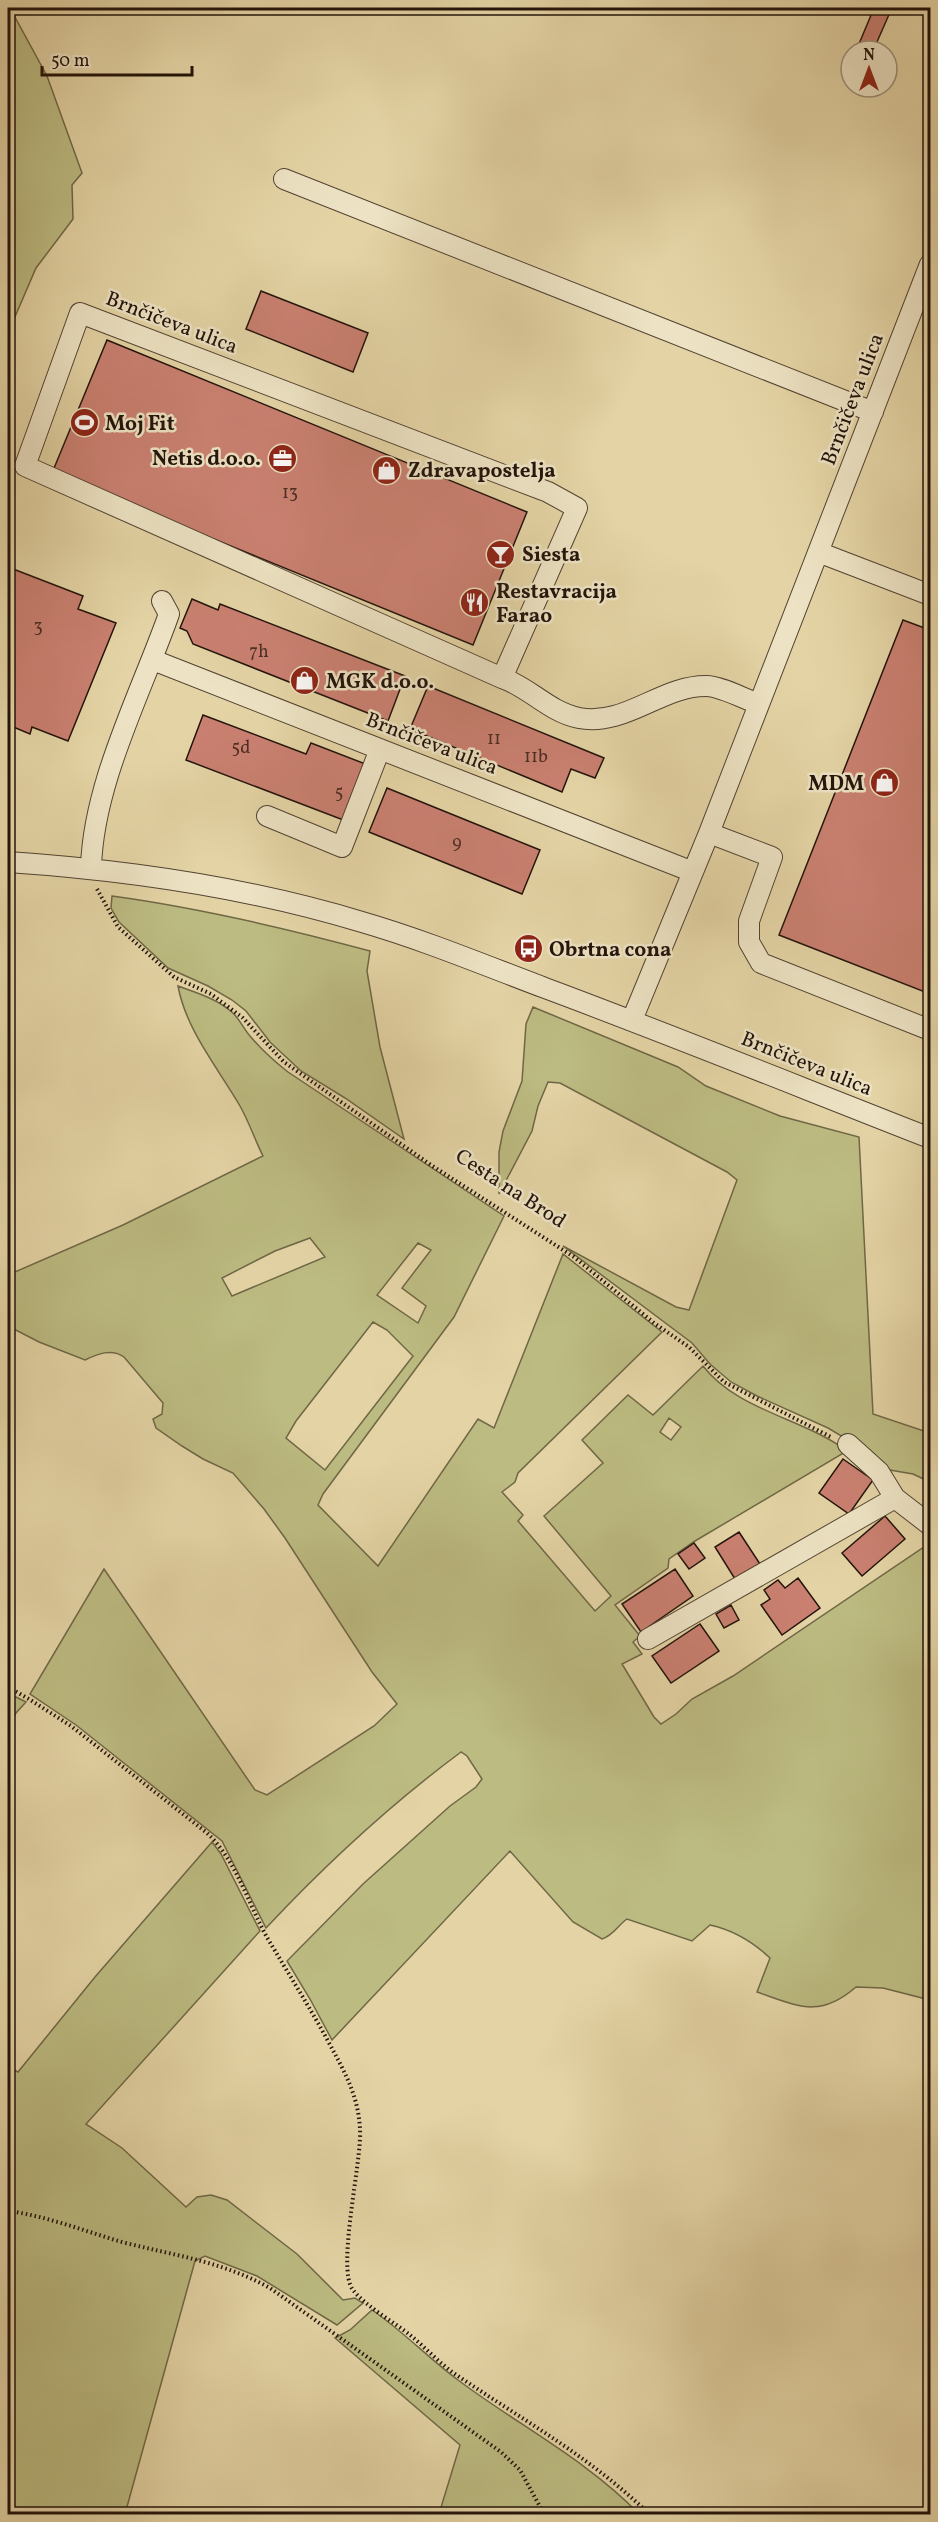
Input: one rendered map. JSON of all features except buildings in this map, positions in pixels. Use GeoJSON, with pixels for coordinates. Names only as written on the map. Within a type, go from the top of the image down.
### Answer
{"type":"FeatureCollection","features":[{"type":"Feature","properties":{"kind":"street"},"geometry":{"type":"LineString","coordinates":[[284,179],[873,412]]}},
{"type":"Feature","properties":{"kind":"street","name":"Brnčičeva ulica"},"geometry":{"type":"LineString","coordinates":[[632,1020],[709,833],[930,264]]}},
{"type":"Feature","properties":{"kind":"street","name":"Brnčičeva ulica"},"geometry":{"type":"LineString","coordinates":[[502,678],[577,508],[548,492],[80,313],[25,466],[502,678],[516,682],[542,702],[578,718],[597,719],[624,714],[683,688],[709,686],[759,704]]}},
{"type":"Feature","properties":{"kind":"street"},"geometry":{"type":"LineString","coordinates":[[818,552],[930,595]]}},
{"type":"Feature","properties":{"kind":"street"},"geometry":{"type":"LineString","coordinates":[[93,876],[92,845],[104,784],[169,614],[162,601]]}},
{"type":"Feature","properties":{"kind":"street","name":"Brnčičeva ulica"},"geometry":{"type":"LineString","coordinates":[[153,660],[693,872]]}},
{"type":"Feature","properties":{"kind":"street"},"geometry":{"type":"LineString","coordinates":[[267,816],[342,847],[380,749]]}},
{"type":"Feature","properties":{"kind":"street"},"geometry":{"type":"LineString","coordinates":[[709,833],[772,857],[749,921],[749,942],[761,963],[930,1030]]}},
{"type":"Feature","properties":{"kind":"street","name":"Brnčičeva ulica"},"geometry":{"type":"LineString","coordinates":[[8,862],[93,876],[194,884],[300,905],[362,922],[423,942],[632,1020],[930,1138]]}},
{"type":"Feature","properties":{"kind":"street"},"geometry":{"type":"LineString","coordinates":[[848,1444],[879,1472],[895,1498],[930,1525]]}},
{"type":"Feature","properties":{"kind":"street"},"geometry":{"type":"LineString","coordinates":[[648,1639],[895,1498]]}},
{"type":"Feature","properties":{"kind":"path"},"geometry":{"type":"LineString","coordinates":[[93,876],[106,886]]}},
{"type":"Feature","properties":{"kind":"path","name":"Cesta na Brod"},"geometry":{"type":"LineString","coordinates":[[93,876],[117,927],[174,977],[211,994],[243,1018],[285,1062],[431,1165],[574,1257],[654,1323],[689,1347],[724,1382],[848,1444]]}},
{"type":"Feature","properties":{"kind":"path"},"geometry":{"type":"LineString","coordinates":[[8,1688],[71,1726],[207,1833],[226,1855],[268,1939],[292,1975],[342,2062],[353,2089],[360,2131],[348,2246],[347,2272],[353,2291],[421,2343],[455,2375],[543,2430],[629,2495],[649,2514]]}},
{"type":"Feature","properties":{"kind":"path"},"geometry":{"type":"LineString","coordinates":[[8,2211],[29,2214],[124,2242],[205,2260],[248,2276],[270,2288],[501,2452],[520,2470],[544,2514]]}},
{"type":"Feature","properties":{"kind":"path"},"geometry":{"type":"LineString","coordinates":[[926,2514],[930,2507]]}},
{"type":"Feature","properties":{"kind":"shaded area"},"geometry":{"type":"Polygon","coordinates":[[[8,8],[47,76],[82,173],[72,185],[73,219],[36,268],[8,333],[8,8]]]}},
{"type":"Feature","properties":{"kind":"shaded area"},"geometry":{"type":"Polygon","coordinates":[[[112,896],[242,919],[370,951],[367,971],[380,1047],[404,1139],[301,1071],[270,1042],[246,1011],[232,1000],[168,968],[119,922],[111,908],[112,896]]]}},
{"type":"Feature","properties":{"kind":"shaded area"},"geometry":{"type":"Polygon","coordinates":[[[178,986],[221,1004],[235,1016],[263,1050],[288,1072],[504,1216],[454,1317],[323,1494],[318,1505],[378,1566],[478,1419],[494,1428],[563,1254],[662,1332],[518,1473],[515,1482],[502,1492],[523,1515],[518,1521],[595,1611],[611,1596],[544,1516],[603,1463],[582,1440],[628,1395],[653,1415],[703,1366],[734,1394],[811,1430],[847,1451],[695,1541],[669,1559],[668,1568],[615,1605],[640,1636],[633,1642],[642,1654],[622,1664],[654,1717],[661,1724],[692,1699],[733,1676],[930,1543],[930,2000],[883,1988],[856,1987],[843,1997],[819,2006],[808,2007],[785,2002],[757,1992],[770,1958],[742,1937],[710,1925],[692,1941],[627,1919],[610,1935],[602,1939],[573,1922],[510,1851],[332,2040],[287,1961],[363,1884],[450,1806],[476,1787],[482,1779],[467,1756],[461,1752],[384,1814],[312,1881],[266,1928],[222,1841],[76,1725],[30,1694],[104,1569],[255,1790],[267,1795],[374,1726],[397,1704],[372,1672],[285,1538],[233,1473],[203,1459],[156,1428],[153,1419],[162,1414],[163,1403],[124,1357],[110,1352],[85,1360],[39,1342],[8,1326],[8,1275],[123,1225],[263,1156],[243,1112],[195,1033],[178,986]],[[310,1238],[275,1251],[222,1278],[232,1296],[325,1257],[310,1238]],[[418,1243],[377,1295],[418,1323],[426,1306],[402,1288],[431,1250],[418,1243]],[[373,1322],[296,1421],[286,1438],[325,1470],[413,1356],[387,1330],[373,1322]],[[669,1418],[660,1432],[671,1440],[681,1427],[669,1418]]]}},
{"type":"Feature","properties":{"kind":"shaded area"},"geometry":{"type":"Polygon","coordinates":[[[533,1007],[678,1067],[706,1086],[780,1116],[859,1137],[873,1414],[930,1433],[930,1482],[913,1474],[884,1469],[855,1444],[828,1428],[731,1382],[710,1364],[692,1343],[563,1246],[676,1307],[689,1310],[737,1180],[727,1172],[560,1083],[548,1082],[538,1106],[532,1131],[499,1194],[499,1152],[503,1131],[522,1081],[526,1024],[533,1007]]]}},
{"type":"Feature","properties":{"kind":"shaded area"},"geometry":{"type":"Polygon","coordinates":[[[8,1693],[26,1702],[16,1713],[8,1730],[8,1693]]]}},
{"type":"Feature","properties":{"kind":"shaded area"},"geometry":{"type":"Polygon","coordinates":[[[212,1842],[221,1854],[260,1931],[86,2124],[122,2148],[186,2207],[197,2197],[211,2195],[227,2200],[297,2254],[343,2300],[355,2298],[363,2303],[337,2325],[257,2276],[205,2256],[195,2261],[125,2514],[8,2514],[8,2067],[18,2072],[95,1977],[212,1842]]]}},
{"type":"Feature","properties":{"kind":"shaded area"},"geometry":{"type":"Polygon","coordinates":[[[372,2310],[458,2380],[575,2460],[639,2514],[439,2514],[460,2445],[335,2338],[350,2330],[372,2310]]]}},
{"type":"Feature","properties":{"kind":"place","name":"Moj Fit"},"geometry":{"type":"Point","coordinates":[84,423]}},
{"type":"Feature","properties":{"kind":"place","name":"Netis d.o.o."},"geometry":{"type":"Point","coordinates":[282,458]}},
{"type":"Feature","properties":{"kind":"place","name":"Zdravapostelja"},"geometry":{"type":"Point","coordinates":[387,470]}},
{"type":"Feature","properties":{"kind":"place","name":"Siesta"},"geometry":{"type":"Point","coordinates":[501,554]}},
{"type":"Feature","properties":{"kind":"place","name":"Restavracija Farao"},"geometry":{"type":"Point","coordinates":[475,603]}},
{"type":"Feature","properties":{"kind":"place","name":"MGK d.o.o."},"geometry":{"type":"Point","coordinates":[305,681]}},
{"type":"Feature","properties":{"kind":"place","name":"MDM"},"geometry":{"type":"Point","coordinates":[885,783]}},
{"type":"Feature","properties":{"kind":"place","name":"Obrtna cona"},"geometry":{"type":"Point","coordinates":[528,949]}}]}
